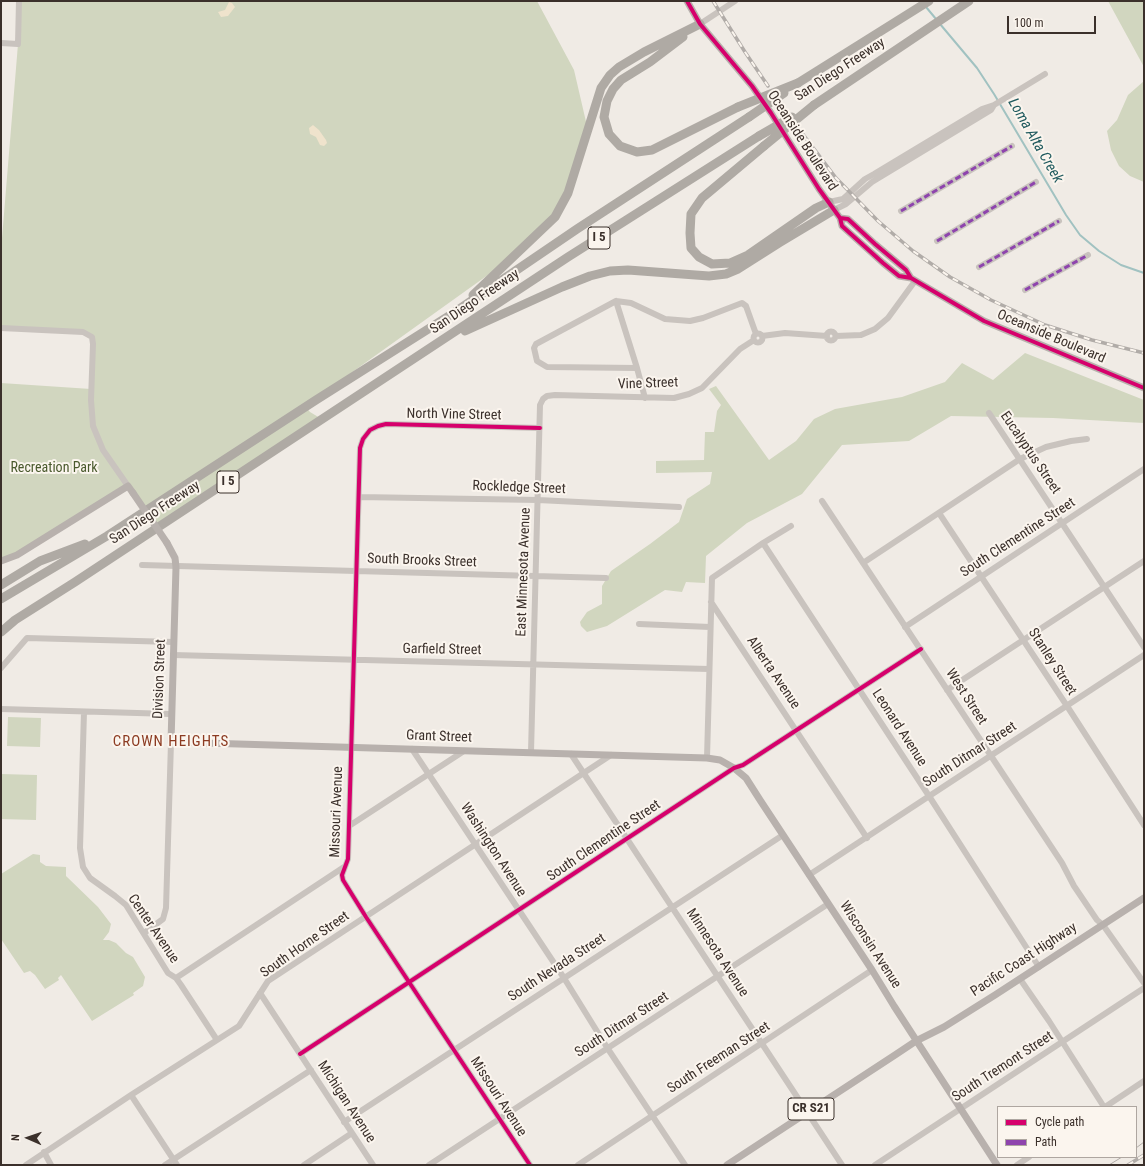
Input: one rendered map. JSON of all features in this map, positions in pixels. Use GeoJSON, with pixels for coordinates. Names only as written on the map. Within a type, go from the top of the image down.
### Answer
{"type":"FeatureCollection","features":[{"type":"Feature","properties":{"kind":"highway","name":"San Diego Freeway"},"geometry":{"type":"LineString","coordinates":[[1,599],[106,536],[452,314],[590,220],[749,117],[798,83],[929,1]]}},
{"type":"Feature","properties":{"kind":"highway","name":"San Diego Freeway"},"geometry":{"type":"LineString","coordinates":[[1,632],[15,620],[574,253],[759,136],[814,105],[969,1]]}},
{"type":"Feature","properties":{"kind":"highway"},"geometry":{"type":"LineString","coordinates":[[700,24],[650,62],[621,80],[613,89],[607,101],[604,117],[609,134],[620,146],[637,152],[652,150],[738,107],[798,83]]}},
{"type":"Feature","properties":{"kind":"highway"},"geometry":{"type":"LineString","coordinates":[[452,314],[556,217],[568,193],[601,88],[610,75],[619,67],[644,52],[700,24]]}},
{"type":"Feature","properties":{"kind":"highway"},"geometry":{"type":"LineString","coordinates":[[814,105],[702,198],[691,214],[691,248],[699,257],[712,264],[730,264],[748,255],[816,208],[832,206]]}},
{"type":"Feature","properties":{"kind":"highway"},"geometry":{"type":"LineString","coordinates":[[440,342],[562,287],[590,276],[610,271],[628,270],[709,276],[726,274],[738,269],[779,243],[832,206]]}},
{"type":"Feature","properties":{"kind":"highway"},"geometry":{"type":"LineString","coordinates":[[1,585],[40,561],[106,536]]}},
{"type":"Feature","properties":{"kind":"main road","name":"Oceanside Boulevard"},"geometry":{"type":"LineString","coordinates":[[687,1],[700,24],[752,86],[840,218],[848,219],[906,270],[913,279],[984,321],[1144,388]]}},
{"type":"Feature","properties":{"kind":"main road","name":"Division Street"},"geometry":{"type":"LineString","coordinates":[[128,486],[167,543],[175,558],[171,742]]}},
{"type":"Feature","properties":{"kind":"main road"},"geometry":{"type":"LineString","coordinates":[[1,561],[17,555],[29,548],[128,486]]}},
{"type":"Feature","properties":{"kind":"main road","name":"Grant Street"},"geometry":{"type":"LineString","coordinates":[[171,742],[707,758]]}},
{"type":"Feature","properties":{"kind":"main road","name":"Wisconsin Avenue"},"geometry":{"type":"LineString","coordinates":[[707,758],[720,760],[734,768],[746,778],[872,970],[916,1041],[997,1165]]}},
{"type":"Feature","properties":{"kind":"main road","name":"Pacific Coast Highway"},"geometry":{"type":"LineString","coordinates":[[916,1041],[944,1027],[1144,898]]}},
{"type":"Feature","properties":{"kind":"main road","name":"CR S21"},"geometry":{"type":"LineString","coordinates":[[727,1165],[807,1111],[916,1041]]}},
{"type":"Feature","properties":{"kind":"street"},"geometry":{"type":"LineString","coordinates":[[1,43],[18,44],[19,1]]}},
{"type":"Feature","properties":{"kind":"street"},"geometry":{"type":"LineString","coordinates":[[700,24],[735,1]]}},
{"type":"Feature","properties":{"kind":"street"},"geometry":{"type":"LineString","coordinates":[[832,206],[868,180],[982,109],[994,105],[1045,74]]}},
{"type":"Feature","properties":{"kind":"street"},"geometry":{"type":"LineString","coordinates":[[901,211],[1012,146]]}},
{"type":"Feature","properties":{"kind":"street"},"geometry":{"type":"LineString","coordinates":[[937,241],[1036,182]]}},
{"type":"Feature","properties":{"kind":"street"},"geometry":{"type":"LineString","coordinates":[[979,267],[1059,221]]}},
{"type":"Feature","properties":{"kind":"street"},"geometry":{"type":"LineString","coordinates":[[1025,290],[1088,255]]}},
{"type":"Feature","properties":{"kind":"street","name":"Vine Street"},"geometry":{"type":"LineString","coordinates":[[547,396],[674,398],[689,394],[702,388],[740,349],[757,337],[785,333],[827,336],[827,333],[831,331],[835,333],[836,336],[861,334],[875,329],[888,318],[913,279]]}},
{"type":"Feature","properties":{"kind":"street"},"geometry":{"type":"LineString","coordinates":[[616,301],[645,398]]}},
{"type":"Feature","properties":{"kind":"street"},"geometry":{"type":"LineString","coordinates":[[637,368],[547,367],[537,361],[534,348],[536,344],[616,301],[631,303],[665,319],[690,321],[703,318],[742,303],[746,306],[757,337]]}},
{"type":"Feature","properties":{"kind":"street"},"geometry":{"type":"LineString","coordinates":[[1,328],[83,332],[92,337],[94,344],[90,400],[93,426],[103,450],[128,486]]}},
{"type":"Feature","properties":{"kind":"street","name":"East Minnesota Avenue"},"geometry":{"type":"LineString","coordinates":[[531,752],[540,405],[543,399],[547,396]]}},
{"type":"Feature","properties":{"kind":"street","name":"Eucalyptus Street"},"geometry":{"type":"LineString","coordinates":[[989,413],[1144,647]]}},
{"type":"Feature","properties":{"kind":"street","name":"North Vine Street"},"geometry":{"type":"LineString","coordinates":[[370,430],[386,424],[540,428]]}},
{"type":"Feature","properties":{"kind":"street","name":"Missouri Avenue"},"geometry":{"type":"LineString","coordinates":[[370,430],[363,439],[360,448],[348,859],[342,875],[343,880],[409,983],[530,1165]]}},
{"type":"Feature","properties":{"kind":"street"},"geometry":{"type":"LineString","coordinates":[[863,563],[1020,459],[1046,447],[1064,442],[1087,439]]}},
{"type":"Feature","properties":{"kind":"street","name":"South Clementine Street"},"geometry":{"type":"LineString","coordinates":[[905,627],[1143,471]]}},
{"type":"Feature","properties":{"kind":"street","name":"Rockledge Street"},"geometry":{"type":"LineString","coordinates":[[359,497],[538,500],[679,507]]}},
{"type":"Feature","properties":{"kind":"street","name":"West Street"},"geometry":{"type":"LineString","coordinates":[[822,502],[1062,863],[1074,886],[1144,983]]}},
{"type":"Feature","properties":{"kind":"street","name":"Stanley Street"},"geometry":{"type":"LineString","coordinates":[[939,513],[1024,640],[1144,825]]}},
{"type":"Feature","properties":{"kind":"street"},"geometry":{"type":"LineString","coordinates":[[707,758],[712,578],[762,543],[791,526]]}},
{"type":"Feature","properties":{"kind":"street","name":"Leonard Avenue"},"geometry":{"type":"LineString","coordinates":[[762,543],[929,796],[1039,967]]}},
{"type":"Feature","properties":{"kind":"street"},"geometry":{"type":"LineString","coordinates":[[948,690],[1144,561]]}},
{"type":"Feature","properties":{"kind":"street","name":"South Brooks Street"},"geometry":{"type":"LineString","coordinates":[[142,565],[606,578]]}},
{"type":"Feature","properties":{"kind":"street","name":"Alberta Avenue"},"geometry":{"type":"LineString","coordinates":[[711,602],[867,838]]}},
{"type":"Feature","properties":{"kind":"street"},"geometry":{"type":"LineString","coordinates":[[639,624],[710,627]]}},
{"type":"Feature","properties":{"kind":"street"},"geometry":{"type":"LineString","coordinates":[[1,668],[27,638],[174,642]]}},
{"type":"Feature","properties":{"kind":"street","name":"South Clementine Street"},"geometry":{"type":"LineString","coordinates":[[300,1054],[734,768],[743,765],[921,649]]}},
{"type":"Feature","properties":{"kind":"street","name":"Garfield Street"},"geometry":{"type":"LineString","coordinates":[[173,655],[709,669]]}},
{"type":"Feature","properties":{"kind":"street","name":"South Ditmar Street"},"geometry":{"type":"LineString","coordinates":[[809,875],[1144,655]]}},
{"type":"Feature","properties":{"kind":"street"},"geometry":{"type":"LineString","coordinates":[[1,709],[171,714]]}},
{"type":"Feature","properties":{"kind":"street","name":"Center Avenue"},"geometry":{"type":"LineString","coordinates":[[84,712],[80,848],[81,861],[90,878],[126,905],[168,973],[176,978],[217,1040]]}},
{"type":"Feature","properties":{"kind":"street","name":"Division Street"},"geometry":{"type":"LineString","coordinates":[[144,933],[163,919],[166,908],[171,742]]}},
{"type":"Feature","properties":{"kind":"street","name":"Washington Avenue"},"geometry":{"type":"LineString","coordinates":[[412,749],[564,978],[608,1049],[685,1165]]}},
{"type":"Feature","properties":{"kind":"street"},"geometry":{"type":"LineString","coordinates":[[349,826],[464,751]]}},
{"type":"Feature","properties":{"kind":"street","name":"Minnesota Avenue"},"geometry":{"type":"LineString","coordinates":[[571,754],[842,1165]]}},
{"type":"Feature","properties":{"kind":"street","name":"South Horne Street"},"geometry":{"type":"LineString","coordinates":[[26,1165],[131,1095],[239,1026],[268,981],[610,755]]}},
{"type":"Feature","properties":{"kind":"street","name":"South Nevada Street"},"geometry":{"type":"LineString","coordinates":[[344,1122],[783,835]]}},
{"type":"Feature","properties":{"kind":"street"},"geometry":{"type":"LineString","coordinates":[[176,978],[346,866]]}},
{"type":"Feature","properties":{"kind":"street","name":"South Ditmar Street"},"geometry":{"type":"LineString","coordinates":[[429,1165],[828,904]]}},
{"type":"Feature","properties":{"kind":"street","name":"South Freeman Street"},"geometry":{"type":"LineString","coordinates":[[578,1165],[872,970]]}},
{"type":"Feature","properties":{"kind":"street"},"geometry":{"type":"LineString","coordinates":[[1020,979],[1103,1106]]}},
{"type":"Feature","properties":{"kind":"street","name":"South Tremont Street"},"geometry":{"type":"LineString","coordinates":[[875,1165],[1144,988]]}},
{"type":"Feature","properties":{"kind":"street","name":"Michigan Avenue"},"geometry":{"type":"LineString","coordinates":[[260,993],[373,1165]]}},
{"type":"Feature","properties":{"kind":"street"},"geometry":{"type":"LineString","coordinates":[[165,1165],[175,1162],[311,1070]]}},
{"type":"Feature","properties":{"kind":"street"},"geometry":{"type":"LineString","coordinates":[[1106,1106],[1144,1081]]}},
{"type":"Feature","properties":{"kind":"street"},"geometry":{"type":"LineString","coordinates":[[131,1095],[175,1162]]}},
{"type":"Feature","properties":{"kind":"street"},"geometry":{"type":"LineString","coordinates":[[304,1165],[352,1133]]}},
{"type":"Feature","properties":{"kind":"street"},"geometry":{"type":"LineString","coordinates":[[44,1152],[51,1165]]}},
{"type":"Feature","properties":{"kind":"street"},"geometry":{"type":"LineString","coordinates":[[1017,1165],[1028,1158]]}},
{"type":"Feature","properties":{"kind":"green space","name":"Recreation Park"},"geometry":{"type":"Polygon","coordinates":[[[19,1],[537,1],[574,70],[587,126],[560,209],[499,267],[305,406],[310,412],[325,421],[159,529],[136,493],[126,489],[28,548],[1,559],[1,383],[91,389],[92,341],[88,334],[1,328],[1,250],[18,44],[19,1]]]}},
{"type":"Feature","properties":{"kind":"green space"},"geometry":{"type":"Polygon","coordinates":[[[1108,1],[1144,1],[1144,67],[1108,1]]]}},
{"type":"Feature","properties":{"kind":"green space"},"geometry":{"type":"Polygon","coordinates":[[[1144,81],[1144,182],[1130,176],[1119,166],[1111,150],[1107,131],[1117,120],[1128,95],[1144,81]]]}},
{"type":"Feature","properties":{"kind":"green space"},"geometry":{"type":"Polygon","coordinates":[[[1025,353],[1144,400],[1144,423],[1053,418],[951,416],[909,441],[842,445],[802,494],[747,523],[706,556],[705,583],[686,582],[682,592],[665,590],[607,626],[587,632],[581,626],[580,622],[587,612],[602,604],[602,586],[611,571],[679,522],[687,499],[710,484],[712,472],[656,473],[656,461],[704,460],[705,432],[714,432],[717,411],[721,405],[709,389],[716,386],[769,460],[796,441],[814,419],[835,409],[902,397],[945,382],[962,363],[993,380],[1025,353]]]}},
{"type":"Feature","properties":{"kind":"green space"},"geometry":{"type":"Polygon","coordinates":[[[8,717],[41,718],[40,747],[7,746],[8,717]]]}},
{"type":"Feature","properties":{"kind":"green space"},"geometry":{"type":"Polygon","coordinates":[[[1,774],[37,775],[36,820],[1,819],[1,774]]]}},
{"type":"Feature","properties":{"kind":"green space"},"geometry":{"type":"Polygon","coordinates":[[[33,854],[40,855],[40,862],[46,866],[66,867],[66,876],[98,907],[111,924],[109,932],[103,940],[109,940],[116,943],[126,953],[133,957],[145,977],[143,986],[133,993],[134,995],[92,1021],[61,975],[58,978],[59,980],[45,989],[35,975],[30,971],[24,973],[1,939],[1,874],[33,854]]]}},
{"type":"Feature","properties":{"kind":"sand"},"geometry":{"type":"Polygon","coordinates":[[[229,2],[235,7],[228,16],[221,17],[218,12],[225,10],[229,2]]]}},
{"type":"Feature","properties":{"kind":"sand"},"geometry":{"type":"Polygon","coordinates":[[[313,125],[319,130],[326,140],[327,143],[324,146],[320,145],[316,137],[310,134],[309,128],[313,125]]]}},
{"type":"Feature","properties":{"kind":"waterway","name":"Loma Alta Creek"},"geometry":{"type":"LineString","coordinates":[[926,7],[936,19]]}},
{"type":"Feature","properties":{"kind":"waterway","name":"Loma Alta Creek"},"geometry":{"type":"LineString","coordinates":[[940,24],[977,68],[1066,215],[1080,235],[1099,251],[1121,265],[1144,273]]}},
{"type":"Feature","properties":{"kind":"tram line"},"geometry":{"type":"LineString","coordinates":[[1137,1147],[1144,1142]]}},
{"type":"Feature","properties":{"kind":"tram line"},"geometry":{"type":"LineString","coordinates":[[1109,1165],[1120,1158]]}},
{"type":"Feature","properties":{"kind":"railway"},"geometry":{"type":"LineString","coordinates":[[713,1],[768,86]]}},
{"type":"Feature","properties":{"kind":"railway"},"geometry":{"type":"LineString","coordinates":[[799,129],[836,178],[878,221],[913,251],[950,277],[991,300],[1045,325],[1092,340],[1144,353]]}},
{"type":"Feature","properties":{"kind":"railway"},"geometry":{"type":"LineString","coordinates":[[1128,1165],[1144,1155]]}},
{"type":"Feature","properties":{"kind":"marked path"},"geometry":{"type":"LineString","coordinates":[[901,211],[1012,146]]}},
{"type":"Feature","properties":{"kind":"marked path"},"geometry":{"type":"LineString","coordinates":[[937,241],[1036,182]]}},
{"type":"Feature","properties":{"kind":"marked path"},"geometry":{"type":"LineString","coordinates":[[979,267],[1059,221]]}},
{"type":"Feature","properties":{"kind":"marked path"},"geometry":{"type":"LineString","coordinates":[[1025,290],[1088,255]]}},
{"type":"Feature","properties":{"kind":"cycle path"},"geometry":{"type":"LineString","coordinates":[[687,1],[700,24],[752,86],[771,113],[819,189],[840,218],[842,226],[883,263],[899,276],[911,278],[984,321],[1144,388]]}},
{"type":"Feature","properties":{"kind":"cycle path"},"geometry":{"type":"LineString","coordinates":[[840,218],[848,219],[906,270],[911,278]]}},
{"type":"Feature","properties":{"kind":"cycle path"},"geometry":{"type":"LineString","coordinates":[[530,1165],[366,917],[343,880],[342,875],[348,859],[360,448],[363,439],[370,430],[386,424],[540,428]]}},
{"type":"Feature","properties":{"kind":"cycle path"},"geometry":{"type":"LineString","coordinates":[[300,1054],[734,768],[743,765],[921,649]]}},
{"type":"Feature","properties":{"kind":"district","name":"CROWN HEIGHTS"},"geometry":{"type":"Point","coordinates":[171,742]}}]}
